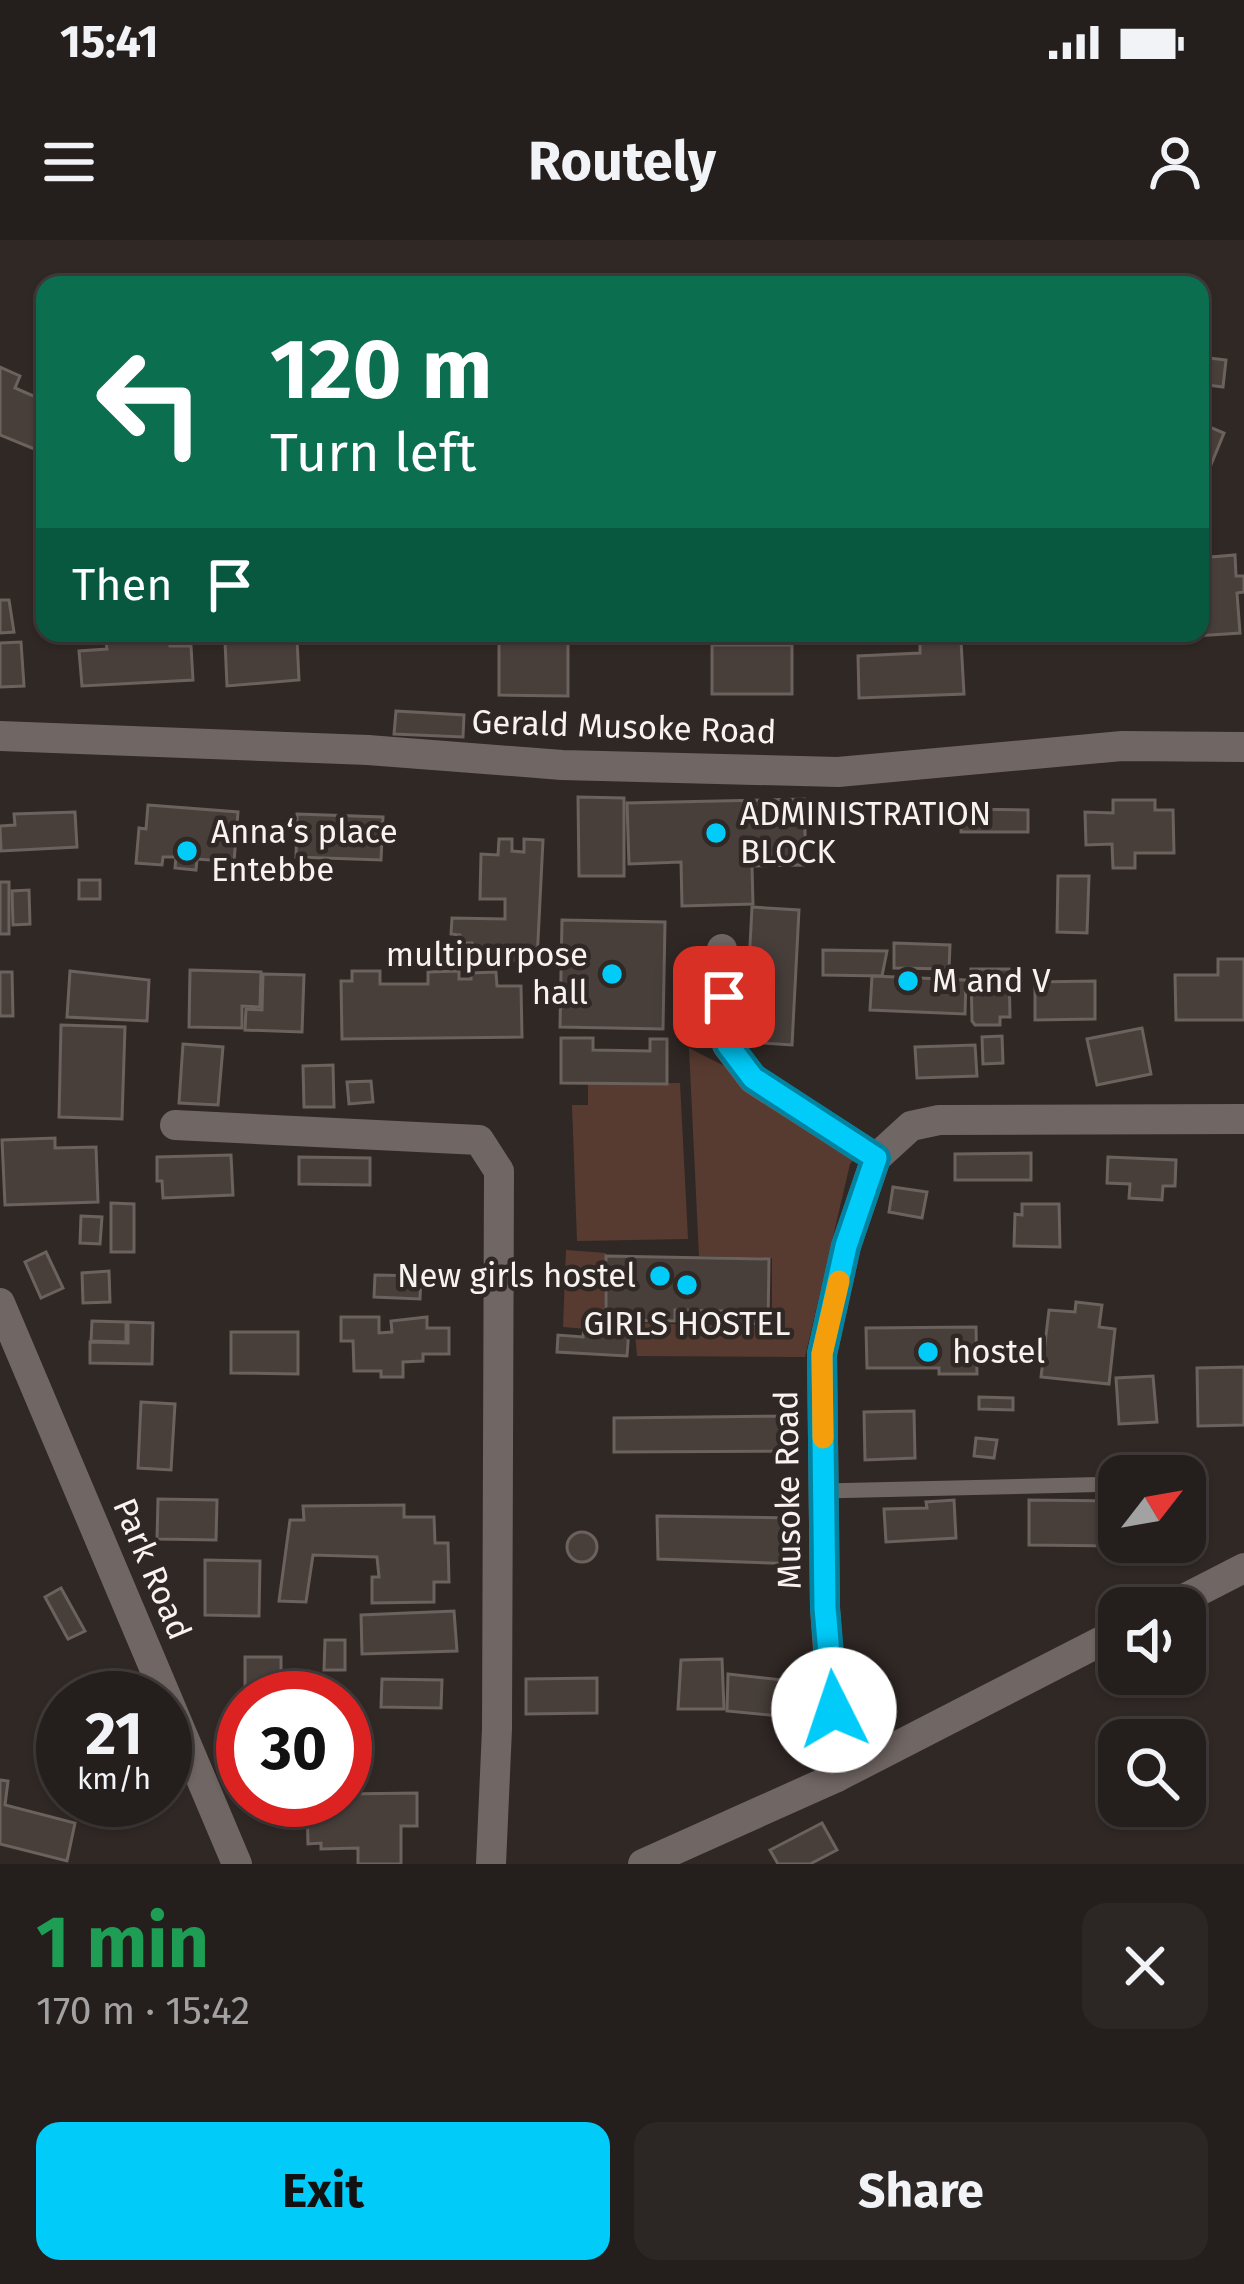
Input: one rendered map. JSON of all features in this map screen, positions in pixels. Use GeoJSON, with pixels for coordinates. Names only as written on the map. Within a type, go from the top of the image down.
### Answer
{"type":"FeatureCollection","features":[{"type":"Feature","properties":{"kind":"street","name":"Gerald Musoke Road"},"geometry":{"type":"LineString","coordinates":[[0,736],[368,750],[562,765],[838,772],[1121,746],[1244,747]]}},
{"type":"Feature","properties":{"kind":"street"},"geometry":{"type":"LineString","coordinates":[[722,949],[728,1045],[753,1078],[876,1158],[911,1126],[939,1120],[1244,1120]]}},
{"type":"Feature","properties":{"kind":"street"},"geometry":{"type":"LineString","coordinates":[[175,1125],[479,1140],[499,1171],[497,1729],[491,1864]]}},
{"type":"Feature","properties":{"kind":"street","name":"Musoke Road"},"geometry":{"type":"LineString","coordinates":[[836,1777],[825,1608],[822,1354],[846,1246],[876,1158]]}},
{"type":"Feature","properties":{"kind":"street","name":"Park Road"},"geometry":{"type":"LineString","coordinates":[[0,1303],[237,1864]]}},
{"type":"Feature","properties":{"kind":"street"},"geometry":{"type":"LineString","coordinates":[[1206,1587],[1244,1568]]}},
{"type":"Feature","properties":{"kind":"street"},"geometry":{"type":"LineString","coordinates":[[643,1864],[836,1777],[1098,1643]]}},
{"type":"Feature","properties":{"kind":"lane"},"geometry":{"type":"LineString","coordinates":[[823,1491],[1098,1484]]}},
{"type":"Feature","properties":{"kind":"shaded area"},"geometry":{"type":"Polygon","coordinates":[[[689,1048],[748,1078],[862,1150],[850,1164],[805,1357],[637,1356],[635,1333],[563,1327],[566,1250],[606,1253],[604,1322],[772,1327],[772,1258],[699,1256],[689,1048]]]}},
{"type":"Feature","properties":{"kind":"shaded area"},"geometry":{"type":"Polygon","coordinates":[[[680,1083],[688,1239],[577,1241],[572,1105],[588,1105],[588,1084],[680,1083]]]}},
{"type":"Feature","properties":{"kind":"building"},"geometry":{"type":"Polygon","coordinates":[[[1209,358],[1226,360],[1223,387],[1209,385],[1209,358]]]}},
{"type":"Feature","properties":{"kind":"building"},"geometry":{"type":"Polygon","coordinates":[[[0,367],[20,376],[15,388],[36,397],[36,450],[0,435],[0,367]]]}},
{"type":"Feature","properties":{"kind":"building"},"geometry":{"type":"Polygon","coordinates":[[[1209,427],[1224,433],[1209,470],[1209,427]]]}},
{"type":"Feature","properties":{"kind":"building"},"geometry":{"type":"Polygon","coordinates":[[[1235,555],[1236,576],[1244,576],[1244,592],[1237,593],[1240,633],[1209,635],[1209,557],[1235,555]]]}},
{"type":"Feature","properties":{"kind":"building"},"geometry":{"type":"Polygon","coordinates":[[[0,600],[9,600],[14,632],[0,633],[0,600]]]}},
{"type":"Feature","properties":{"kind":"building"},"geometry":{"type":"Polygon","coordinates":[[[21,642],[24,686],[0,687],[0,643],[21,642]]]}},
{"type":"Feature","properties":{"kind":"building"},"geometry":{"type":"Polygon","coordinates":[[[106,642],[191,646],[193,680],[82,686],[79,651],[107,649],[106,642]]]}},
{"type":"Feature","properties":{"kind":"building"},"geometry":{"type":"Polygon","coordinates":[[[225,642],[297,642],[299,680],[227,686],[225,642]]]}},
{"type":"Feature","properties":{"kind":"building"},"geometry":{"type":"Polygon","coordinates":[[[499,642],[568,642],[568,696],[499,695],[499,642]]]}},
{"type":"Feature","properties":{"kind":"building"},"geometry":{"type":"Polygon","coordinates":[[[961,642],[964,694],[859,698],[858,656],[920,653],[920,643],[961,642]]]}},
{"type":"Feature","properties":{"kind":"building"},"geometry":{"type":"Polygon","coordinates":[[[712,645],[792,645],[792,694],[712,694],[712,645]]]}},
{"type":"Feature","properties":{"kind":"building"},"geometry":{"type":"Polygon","coordinates":[[[396,711],[464,715],[463,737],[394,734],[396,711]]]}},
{"type":"Feature","properties":{"kind":"building"},"geometry":{"type":"Polygon","coordinates":[[[578,797],[624,798],[624,876],[579,876],[578,797]]]}},
{"type":"Feature","properties":{"kind":"building","name":"ADMINISTRATION BLOCK"},"geometry":{"type":"Polygon","coordinates":[[[804,799],[806,865],[752,866],[753,904],[682,906],[681,862],[629,864],[627,803],[804,799]]]}},
{"type":"Feature","properties":{"kind":"building"},"geometry":{"type":"Polygon","coordinates":[[[1113,800],[1155,800],[1155,810],[1173,810],[1174,853],[1135,853],[1135,868],[1113,868],[1112,844],[1086,845],[1085,812],[1113,813],[1113,800]]]}},
{"type":"Feature","properties":{"kind":"building"},"geometry":{"type":"Polygon","coordinates":[[[148,805],[238,812],[234,862],[197,859],[196,870],[175,868],[176,857],[163,857],[162,865],[136,863],[139,828],[146,829],[148,805]]]}},
{"type":"Feature","properties":{"kind":"building"},"geometry":{"type":"Polygon","coordinates":[[[961,809],[1028,810],[1028,832],[961,832],[961,809]]]}},
{"type":"Feature","properties":{"kind":"building"},"geometry":{"type":"Polygon","coordinates":[[[75,812],[77,847],[1,851],[0,826],[15,825],[14,814],[75,812]]]}},
{"type":"Feature","properties":{"kind":"building"},"geometry":{"type":"Polygon","coordinates":[[[297,814],[383,817],[381,860],[296,857],[297,814]]]}},
{"type":"Feature","properties":{"kind":"building"},"geometry":{"type":"Polygon","coordinates":[[[499,839],[512,839],[512,851],[524,852],[524,839],[543,840],[537,961],[472,959],[472,943],[460,943],[460,935],[451,934],[452,918],[505,919],[505,899],[480,899],[481,854],[498,855],[499,839]]]}},
{"type":"Feature","properties":{"kind":"building"},"geometry":{"type":"Polygon","coordinates":[[[1058,876],[1089,876],[1087,933],[1057,932],[1058,876]]]}},
{"type":"Feature","properties":{"kind":"building"},"geometry":{"type":"Polygon","coordinates":[[[79,880],[100,880],[100,899],[79,899],[79,880]]]}},
{"type":"Feature","properties":{"kind":"building"},"geometry":{"type":"Polygon","coordinates":[[[0,882],[9,882],[9,934],[0,934],[0,882]]]}},
{"type":"Feature","properties":{"kind":"building"},"geometry":{"type":"Polygon","coordinates":[[[29,890],[30,924],[13,925],[12,891],[29,890]]]}},
{"type":"Feature","properties":{"kind":"building"},"geometry":{"type":"Polygon","coordinates":[[[752,907],[799,910],[792,1045],[745,1042],[752,907]]]}},
{"type":"Feature","properties":{"kind":"building","name":"multipurpose hall"},"geometry":{"type":"Polygon","coordinates":[[[562,920],[665,922],[663,1029],[560,1027],[562,920]]]}},
{"type":"Feature","properties":{"kind":"building"},"geometry":{"type":"Polygon","coordinates":[[[894,943],[950,945],[949,969],[894,968],[894,943]]]}},
{"type":"Feature","properties":{"kind":"building"},"geometry":{"type":"Polygon","coordinates":[[[823,950],[887,951],[882,976],[823,975],[823,950]]]}},
{"type":"Feature","properties":{"kind":"building"},"geometry":{"type":"Polygon","coordinates":[[[1218,959],[1244,959],[1244,1020],[1176,1020],[1175,975],[1218,975],[1218,959]]]}},
{"type":"Feature","properties":{"kind":"building"},"geometry":{"type":"Polygon","coordinates":[[[971,969],[1009,969],[1010,1017],[1000,1017],[1000,1025],[972,1021],[971,969]]]}},
{"type":"Feature","properties":{"kind":"building"},"geometry":{"type":"Polygon","coordinates":[[[190,970],[261,972],[260,1007],[242,1006],[242,1028],[189,1027],[190,970]]]}},
{"type":"Feature","properties":{"kind":"building"},"geometry":{"type":"Polygon","coordinates":[[[70,971],[149,980],[147,1021],[67,1017],[70,971]]]}},
{"type":"Feature","properties":{"kind":"building"},"geometry":{"type":"Polygon","coordinates":[[[352,971],[380,971],[380,984],[428,984],[428,972],[459,971],[459,979],[471,979],[471,973],[496,972],[497,986],[521,986],[522,1037],[342,1039],[341,981],[352,981],[352,971]]]}},
{"type":"Feature","properties":{"kind":"building"},"geometry":{"type":"Polygon","coordinates":[[[0,972],[12,972],[13,1016],[0,1016],[0,972]]]}},
{"type":"Feature","properties":{"kind":"building"},"geometry":{"type":"Polygon","coordinates":[[[263,974],[304,975],[302,1032],[245,1030],[246,1009],[262,1010],[263,974]]]}},
{"type":"Feature","properties":{"kind":"building"},"geometry":{"type":"Polygon","coordinates":[[[872,976],[966,980],[965,1014],[870,1010],[872,976]]]}},
{"type":"Feature","properties":{"kind":"building"},"geometry":{"type":"Polygon","coordinates":[[[1095,981],[1095,1019],[1035,1020],[1035,982],[1095,981]]]}},
{"type":"Feature","properties":{"kind":"building"},"geometry":{"type":"Polygon","coordinates":[[[61,1025],[125,1027],[122,1119],[59,1117],[61,1025]]]}},
{"type":"Feature","properties":{"kind":"building"},"geometry":{"type":"Polygon","coordinates":[[[1142,1028],[1151,1074],[1097,1085],[1087,1039],[1142,1028]]]}},
{"type":"Feature","properties":{"kind":"building"},"geometry":{"type":"Polygon","coordinates":[[[1002,1036],[1003,1063],[983,1064],[982,1037],[1002,1036]]]}},
{"type":"Feature","properties":{"kind":"building"},"geometry":{"type":"Polygon","coordinates":[[[561,1038],[593,1038],[593,1050],[650,1051],[650,1039],[667,1039],[667,1084],[561,1083],[561,1038]]]}},
{"type":"Feature","properties":{"kind":"building"},"geometry":{"type":"Polygon","coordinates":[[[183,1044],[223,1047],[218,1105],[179,1103],[183,1044]]]}},
{"type":"Feature","properties":{"kind":"building"},"geometry":{"type":"Polygon","coordinates":[[[975,1045],[977,1076],[917,1078],[915,1047],[975,1045]]]}},
{"type":"Feature","properties":{"kind":"building"},"geometry":{"type":"Polygon","coordinates":[[[333,1065],[334,1107],[304,1107],[303,1066],[333,1065]]]}},
{"type":"Feature","properties":{"kind":"building"},"geometry":{"type":"Polygon","coordinates":[[[371,1081],[373,1102],[349,1104],[347,1082],[371,1081]]]}},
{"type":"Feature","properties":{"kind":"building"},"geometry":{"type":"Polygon","coordinates":[[[55,1138],[55,1148],[96,1147],[98,1202],[5,1205],[2,1140],[55,1138]]]}},
{"type":"Feature","properties":{"kind":"building"},"geometry":{"type":"Polygon","coordinates":[[[1031,1153],[1031,1180],[955,1180],[955,1154],[1031,1153]]]}},
{"type":"Feature","properties":{"kind":"building"},"geometry":{"type":"Polygon","coordinates":[[[231,1155],[233,1195],[163,1198],[157,1157],[231,1155]]]}},
{"type":"Feature","properties":{"kind":"building"},"geometry":{"type":"Polygon","coordinates":[[[299,1157],[370,1158],[370,1185],[299,1184],[299,1157]]]}},
{"type":"Feature","properties":{"kind":"building"},"geometry":{"type":"Polygon","coordinates":[[[1108,1157],[1176,1160],[1175,1186],[1163,1186],[1162,1200],[1129,1198],[1130,1184],[1107,1183],[1108,1157]]]}},
{"type":"Feature","properties":{"kind":"building"},"geometry":{"type":"Polygon","coordinates":[[[893,1187],[927,1192],[922,1218],[889,1212],[893,1187]]]}},
{"type":"Feature","properties":{"kind":"building"},"geometry":{"type":"Polygon","coordinates":[[[111,1203],[134,1204],[134,1252],[111,1252],[111,1203]]]}},
{"type":"Feature","properties":{"kind":"building"},"geometry":{"type":"Polygon","coordinates":[[[1022,1204],[1059,1204],[1060,1247],[1014,1246],[1015,1214],[1022,1215],[1022,1204]]]}},
{"type":"Feature","properties":{"kind":"building"},"geometry":{"type":"Polygon","coordinates":[[[81,1216],[102,1217],[100,1244],[80,1243],[81,1216]]]}},
{"type":"Feature","properties":{"kind":"building"},"geometry":{"type":"Polygon","coordinates":[[[46,1252],[63,1288],[41,1298],[25,1262],[46,1252]]]}},
{"type":"Feature","properties":{"kind":"building","name":"GIRLS HOSTEL"},"geometry":{"type":"Polygon","coordinates":[[[606,1256],[769,1259],[768,1324],[722,1324],[723,1311],[675,1310],[675,1321],[606,1320],[606,1256]]]}},
{"type":"Feature","properties":{"kind":"building"},"geometry":{"type":"Polygon","coordinates":[[[109,1271],[110,1302],[83,1303],[82,1273],[109,1271]]]}},
{"type":"Feature","properties":{"kind":"building"},"geometry":{"type":"Polygon","coordinates":[[[375,1275],[421,1276],[420,1299],[374,1297],[375,1275]]]}},
{"type":"Feature","properties":{"kind":"building"},"geometry":{"type":"Polygon","coordinates":[[[1076,1302],[1102,1305],[1099,1327],[1115,1329],[1109,1384],[1041,1377],[1049,1310],[1075,1312],[1076,1302]]]}},
{"type":"Feature","properties":{"kind":"building"},"geometry":{"type":"Polygon","coordinates":[[[341,1317],[379,1317],[379,1333],[392,1332],[391,1321],[427,1317],[427,1328],[449,1328],[449,1354],[423,1354],[423,1361],[403,1362],[403,1377],[354,1371],[353,1341],[341,1341],[341,1317]]]}},
{"type":"Feature","properties":{"kind":"building"},"geometry":{"type":"Polygon","coordinates":[[[92,1321],[126,1322],[126,1342],[91,1341],[92,1321]]]}},
{"type":"Feature","properties":{"kind":"building"},"geometry":{"type":"Polygon","coordinates":[[[128,1322],[153,1323],[152,1364],[90,1363],[90,1342],[128,1343],[128,1322]]]}},
{"type":"Feature","properties":{"kind":"building"},"geometry":{"type":"Polygon","coordinates":[[[584,1326],[629,1329],[627,1356],[557,1352],[558,1335],[583,1337],[584,1326]]]}},
{"type":"Feature","properties":{"kind":"building"},"geometry":{"type":"Polygon","coordinates":[[[976,1327],[977,1374],[939,1374],[939,1368],[867,1368],[866,1328],[976,1327]]]}},
{"type":"Feature","properties":{"kind":"building"},"geometry":{"type":"Polygon","coordinates":[[[231,1332],[298,1332],[298,1374],[231,1373],[231,1332]]]}},
{"type":"Feature","properties":{"kind":"building"},"geometry":{"type":"Polygon","coordinates":[[[1244,1367],[1244,1425],[1198,1426],[1197,1368],[1244,1367]]]}},
{"type":"Feature","properties":{"kind":"building"},"geometry":{"type":"Polygon","coordinates":[[[1153,1376],[1157,1422],[1119,1424],[1116,1378],[1153,1376]]]}},
{"type":"Feature","properties":{"kind":"building"},"geometry":{"type":"Polygon","coordinates":[[[979,1397],[1013,1398],[1013,1410],[979,1409],[979,1397]]]}},
{"type":"Feature","properties":{"kind":"building"},"geometry":{"type":"Polygon","coordinates":[[[141,1402],[175,1404],[171,1470],[138,1468],[141,1402]]]}},
{"type":"Feature","properties":{"kind":"building"},"geometry":{"type":"Polygon","coordinates":[[[914,1411],[915,1458],[865,1460],[864,1412],[914,1411]]]}},
{"type":"Feature","properties":{"kind":"building"},"geometry":{"type":"Polygon","coordinates":[[[793,1416],[794,1451],[614,1452],[614,1418],[793,1416]]]}},
{"type":"Feature","properties":{"kind":"building"},"geometry":{"type":"Polygon","coordinates":[[[976,1438],[997,1440],[994,1458],[974,1456],[976,1438]]]}},
{"type":"Feature","properties":{"kind":"building"},"geometry":{"type":"Polygon","coordinates":[[[158,1499],[217,1500],[216,1540],[157,1539],[158,1499]]]}},
{"type":"Feature","properties":{"kind":"building"},"geometry":{"type":"Polygon","coordinates":[[[954,1500],[956,1538],[886,1542],[884,1509],[927,1508],[926,1502],[954,1500]]]}},
{"type":"Feature","properties":{"kind":"building"},"geometry":{"type":"Polygon","coordinates":[[[1029,1500],[1098,1501],[1098,1546],[1029,1545],[1029,1500]]]}},
{"type":"Feature","properties":{"kind":"building"},"geometry":{"type":"Polygon","coordinates":[[[404,1505],[404,1517],[434,1517],[435,1543],[448,1543],[449,1582],[434,1582],[434,1602],[372,1603],[372,1577],[379,1577],[377,1557],[313,1555],[306,1602],[279,1601],[290,1520],[304,1520],[303,1506],[404,1505]]]}},
{"type":"Feature","properties":{"kind":"building"},"geometry":{"type":"Polygon","coordinates":[[[657,1516],[799,1518],[800,1564],[658,1559],[657,1516]]]}},
{"type":"Feature","properties":{"kind":"building"},"geometry":{"type":"Polygon","coordinates":[[[582,1532],[593,1536],[597,1547],[593,1558],[582,1562],[571,1558],[567,1547],[571,1536],[582,1532]]]}},
{"type":"Feature","properties":{"kind":"building"},"geometry":{"type":"Polygon","coordinates":[[[205,1560],[260,1561],[259,1616],[205,1615],[205,1560]]]}},
{"type":"Feature","properties":{"kind":"building"},"geometry":{"type":"Polygon","coordinates":[[[61,1588],[85,1631],[68,1639],[45,1597],[61,1588]]]}},
{"type":"Feature","properties":{"kind":"building"},"geometry":{"type":"Polygon","coordinates":[[[454,1611],[457,1651],[362,1654],[361,1615],[454,1611]]]}},
{"type":"Feature","properties":{"kind":"building"},"geometry":{"type":"Polygon","coordinates":[[[325,1640],[345,1640],[345,1670],[324,1670],[325,1640]]]}},
{"type":"Feature","properties":{"kind":"building"},"geometry":{"type":"Polygon","coordinates":[[[245,1657],[281,1657],[281,1671],[245,1671],[245,1657]]]}},
{"type":"Feature","properties":{"kind":"building"},"geometry":{"type":"Polygon","coordinates":[[[722,1659],[724,1709],[678,1709],[681,1660],[722,1659]]]}},
{"type":"Feature","properties":{"kind":"building"},"geometry":{"type":"Polygon","coordinates":[[[728,1674],[783,1680],[780,1716],[727,1711],[728,1674]]]}},
{"type":"Feature","properties":{"kind":"building"},"geometry":{"type":"Polygon","coordinates":[[[597,1678],[597,1713],[526,1714],[526,1679],[597,1678]]]}},
{"type":"Feature","properties":{"kind":"building"},"geometry":{"type":"Polygon","coordinates":[[[382,1679],[442,1680],[441,1708],[381,1707],[382,1679]]]}},
{"type":"Feature","properties":{"kind":"building"},"geometry":{"type":"Polygon","coordinates":[[[0,1780],[8,1781],[5,1805],[36,1813],[36,1827],[74,1827],[67,1861],[0,1844],[0,1780]]]}},
{"type":"Feature","properties":{"kind":"building"},"geometry":{"type":"Polygon","coordinates":[[[417,1793],[417,1826],[401,1826],[401,1864],[358,1864],[358,1848],[321,1849],[321,1843],[308,1844],[308,1827],[372,1827],[372,1794],[417,1793]]]}},
{"type":"Feature","properties":{"kind":"building"},"geometry":{"type":"Polygon","coordinates":[[[822,1823],[837,1850],[810,1864],[778,1864],[770,1850],[822,1823]]]}},
{"type":"Feature","properties":{"kind":"slow traffic"},"geometry":{"type":"LineString","coordinates":[[823,1438],[822,1354],[839,1281]]}},
{"type":"Feature","properties":{"kind":"place","name":"ADMINISTRATION BLOCK"},"geometry":{"type":"Point","coordinates":[716,833]}},
{"type":"Feature","properties":{"kind":"place","name":"Anna‘s place Entebbe"},"geometry":{"type":"Point","coordinates":[187,851]}},
{"type":"Feature","properties":{"kind":"place","name":"multipurpose hall"},"geometry":{"type":"Point","coordinates":[612,974]}},
{"type":"Feature","properties":{"kind":"place","name":"M and V"},"geometry":{"type":"Point","coordinates":[908,981]}},
{"type":"Feature","properties":{"kind":"place","name":"New girls hostel"},"geometry":{"type":"Point","coordinates":[660,1276]}},
{"type":"Feature","properties":{"kind":"place","name":"GIRLS HOSTEL"},"geometry":{"type":"Point","coordinates":[687,1285]}},
{"type":"Feature","properties":{"kind":"place","name":"hostel"},"geometry":{"type":"Point","coordinates":[928,1352]}},
{"type":"Feature","properties":{"kind":"route"},"geometry":{"type":"LineString","coordinates":[[724,997],[728,1045],[753,1078],[876,1158],[846,1246],[822,1354],[825,1608],[834,1710]]}}]}
